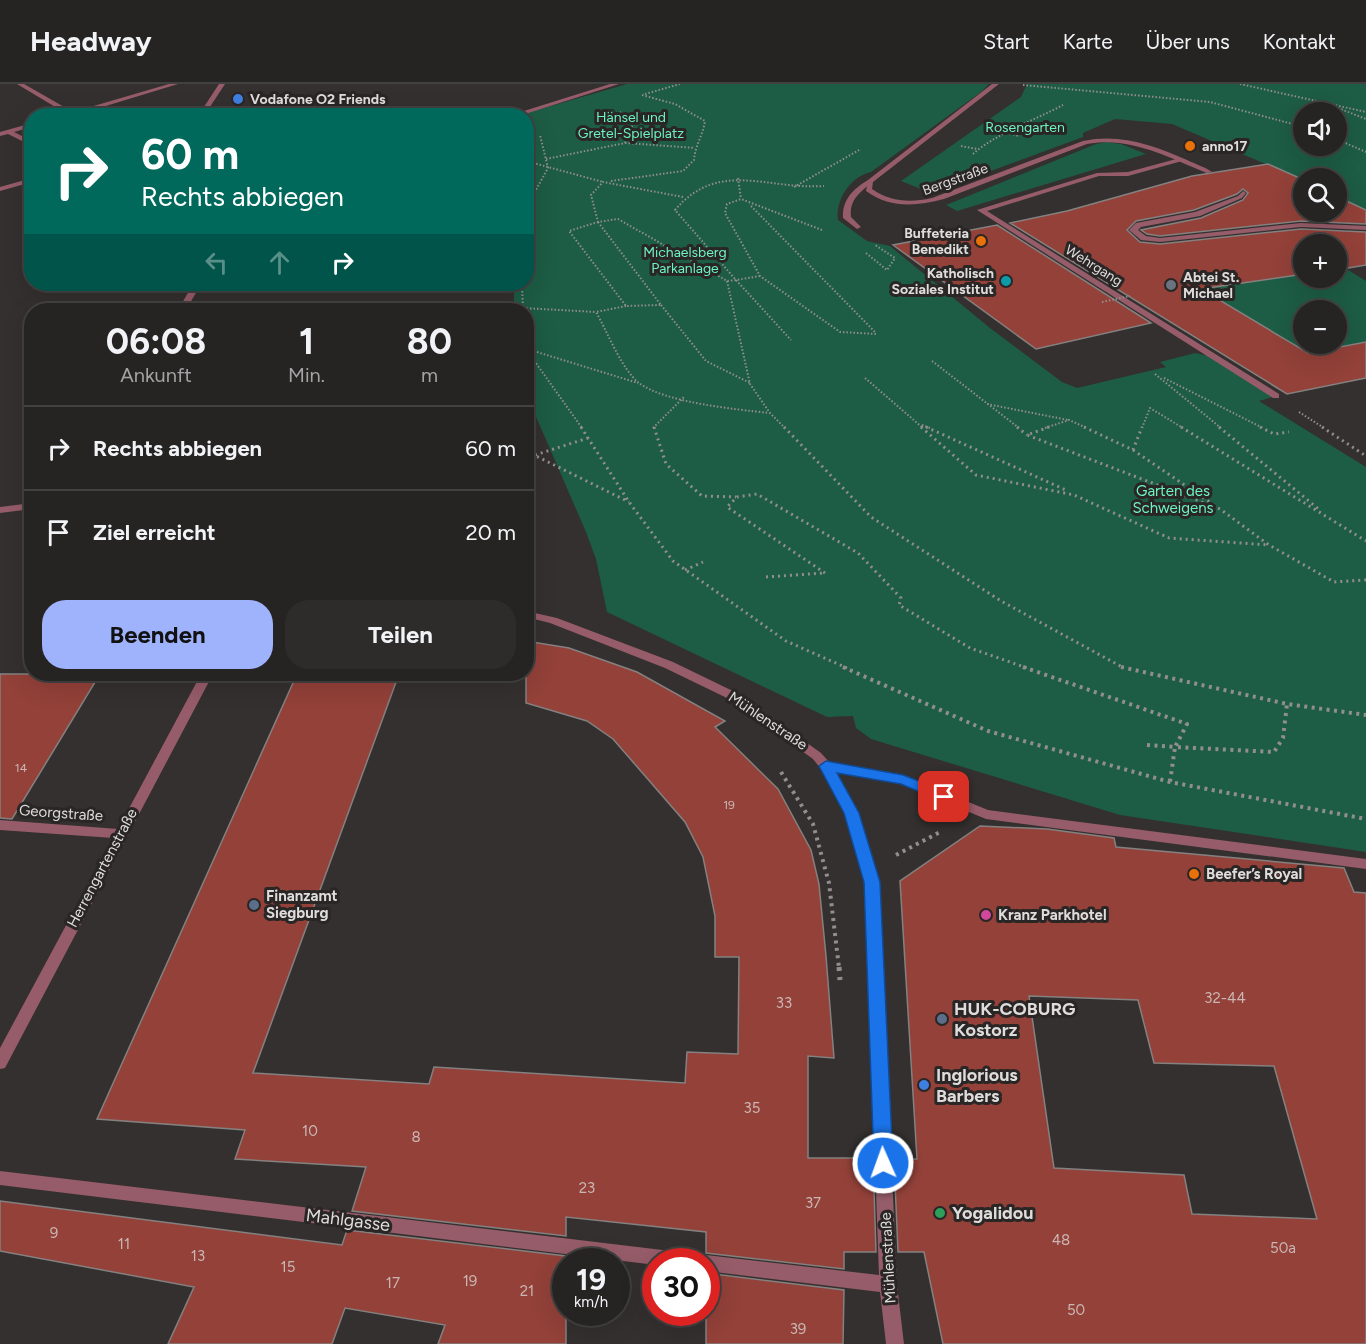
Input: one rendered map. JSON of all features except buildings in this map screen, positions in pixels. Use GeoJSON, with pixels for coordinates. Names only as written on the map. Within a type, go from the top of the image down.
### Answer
{"type":"FeatureCollection","features":[{"type":"Feature","properties":{"kind":"street"},"geometry":{"type":"LineString","coordinates":[[20,84],[57,108]]}},
{"type":"Feature","properties":{"kind":"street"},"geometry":{"type":"LineString","coordinates":[[92,108],[175,84]]}},
{"type":"Feature","properties":{"kind":"street"},"geometry":{"type":"LineString","coordinates":[[206,108],[222,84]]}},
{"type":"Feature","properties":{"kind":"street"},"geometry":{"type":"LineString","coordinates":[[534,109],[616,84]]}},
{"type":"Feature","properties":{"kind":"street"},"geometry":{"type":"LineString","coordinates":[[858,227],[847,218],[846,213],[853,194],[996,84]]}},
{"type":"Feature","properties":{"kind":"street"},"geometry":{"type":"LineString","coordinates":[[128,91],[137,95]]}},
{"type":"Feature","properties":{"kind":"street"},"geometry":{"type":"LineString","coordinates":[[0,134],[24,127]]}},
{"type":"Feature","properties":{"kind":"street"},"geometry":{"type":"LineString","coordinates":[[9,132],[24,140]]}},
{"type":"Feature","properties":{"kind":"street","name":"Bergstraße"},"geometry":{"type":"LineString","coordinates":[[870,181],[868,190],[879,199],[900,204],[921,204],[1096,139],[1126,140],[1209,172]]}},
{"type":"Feature","properties":{"kind":"street","name":"Wehrgang"},"geometry":{"type":"LineString","coordinates":[[1180,160],[1128,174],[1100,174],[981,210],[1276,396]]}},
{"type":"Feature","properties":{"kind":"street"},"geometry":{"type":"LineString","coordinates":[[0,189],[24,182]]}},
{"type":"Feature","properties":{"kind":"street"},"geometry":{"type":"LineString","coordinates":[[1243,193],[1240,197],[1197,214],[1139,225],[1132,230],[1144,238],[1160,240],[1301,225],[1366,228]]}},
{"type":"Feature","properties":{"kind":"street"},"geometry":{"type":"LineString","coordinates":[[0,510],[24,507]]}},
{"type":"Feature","properties":{"kind":"street","name":"Mühlenstraße"},"geometry":{"type":"LineString","coordinates":[[534,616],[553,620],[669,665],[735,697],[797,739],[826,766],[852,813],[872,882],[888,1285],[895,1344]]}},
{"type":"Feature","properties":{"kind":"street","name":"Herrengartenstraße"},"geometry":{"type":"LineString","coordinates":[[0,1064],[203,681]]}},
{"type":"Feature","properties":{"kind":"street"},"geometry":{"type":"LineString","coordinates":[[826,766],[903,780],[986,814],[1366,864]]}},
{"type":"Feature","properties":{"kind":"street","name":"Georgstraße"},"geometry":{"type":"LineString","coordinates":[[0,825],[120,834]]}},
{"type":"Feature","properties":{"kind":"street","name":"Mahlgasse"},"geometry":{"type":"LineString","coordinates":[[0,1178],[642,1255]]}},
{"type":"Feature","properties":{"kind":"street"},"geometry":{"type":"LineString","coordinates":[[720,1265],[888,1285]]}},
{"type":"Feature","properties":{"kind":"path"},"geometry":{"type":"LineString","coordinates":[[680,84],[641,95],[664,99],[690,109],[705,121],[703,134],[695,148],[694,159],[683,171],[603,182],[591,195],[598,222],[706,361],[750,384]]}},
{"type":"Feature","properties":{"kind":"path"},"geometry":{"type":"LineString","coordinates":[[1021,84],[1210,102],[1293,124]]}},
{"type":"Feature","properties":{"kind":"path"},"geometry":{"type":"LineString","coordinates":[[1240,84],[1319,102]]}},
{"type":"Feature","properties":{"kind":"path"},"geometry":{"type":"LineString","coordinates":[[1043,115],[1063,105]]}},
{"type":"Feature","properties":{"kind":"path"},"geometry":{"type":"LineString","coordinates":[[1347,108],[1366,112]]}},
{"type":"Feature","properties":{"kind":"path"},"geometry":{"type":"LineString","coordinates":[[1347,111],[1366,119]]}},
{"type":"Feature","properties":{"kind":"path"},"geometry":{"type":"LineString","coordinates":[[611,112],[621,112],[635,119],[625,143]]}},
{"type":"Feature","properties":{"kind":"path"},"geometry":{"type":"LineString","coordinates":[[982,126],[1020,136]]}},
{"type":"Feature","properties":{"kind":"path"},"geometry":{"type":"LineString","coordinates":[[546,159],[625,143],[695,148]]}},
{"type":"Feature","properties":{"kind":"path"},"geometry":{"type":"LineString","coordinates":[[1347,144],[1366,152]]}},
{"type":"Feature","properties":{"kind":"path"},"geometry":{"type":"LineString","coordinates":[[534,164],[603,182],[683,197]]}},
{"type":"Feature","properties":{"kind":"path"},"geometry":{"type":"LineString","coordinates":[[534,193],[548,168]]}},
{"type":"Feature","properties":{"kind":"path"},"geometry":{"type":"LineString","coordinates":[[738,178],[741,199]]}},
{"type":"Feature","properties":{"kind":"path"},"geometry":{"type":"LineString","coordinates":[[790,188],[738,178],[703,187],[683,197],[675,210],[791,340]]}},
{"type":"Feature","properties":{"kind":"path"},"geometry":{"type":"LineString","coordinates":[[749,203],[877,334],[840,332],[760,276],[725,213],[728,204],[741,199],[826,231]]}},
{"type":"Feature","properties":{"kind":"path"},"geometry":{"type":"LineString","coordinates":[[626,306],[569,231],[598,222],[618,219],[727,281],[760,276]]}},
{"type":"Feature","properties":{"kind":"path"},"geometry":{"type":"LineString","coordinates":[[864,252],[887,270],[895,258],[886,250]]}},
{"type":"Feature","properties":{"kind":"path"},"geometry":{"type":"LineString","coordinates":[[727,281],[750,384],[770,413],[871,516],[1001,601],[1124,668],[1287,704],[1366,715]]}},
{"type":"Feature","properties":{"kind":"path"},"geometry":{"type":"LineString","coordinates":[[1102,302],[1130,296]]}},
{"type":"Feature","properties":{"kind":"path"},"geometry":{"type":"LineString","coordinates":[[534,309],[596,312],[626,306],[661,305]]}},
{"type":"Feature","properties":{"kind":"path"},"geometry":{"type":"LineString","coordinates":[[596,312],[638,382]]}},
{"type":"Feature","properties":{"kind":"path"},"geometry":{"type":"LineString","coordinates":[[534,351],[638,382],[665,393],[713,405],[770,413]]}},
{"type":"Feature","properties":{"kind":"path"},"geometry":{"type":"LineString","coordinates":[[534,359],[556,388],[629,502],[673,561],[786,641],[988,731],[1170,782],[1366,819]]}},
{"type":"Feature","properties":{"kind":"path"},"geometry":{"type":"LineString","coordinates":[[933,362],[1026,435],[1220,509]]}},
{"type":"Feature","properties":{"kind":"path"},"geometry":{"type":"LineString","coordinates":[[1289,432],[1274,434],[1155,374],[1332,521]]}},
{"type":"Feature","properties":{"kind":"path"},"geometry":{"type":"LineString","coordinates":[[865,378],[976,475],[1074,495]]}},
{"type":"Feature","properties":{"kind":"path"},"geometry":{"type":"LineString","coordinates":[[1276,396],[1366,456]]}},
{"type":"Feature","properties":{"kind":"path"},"geometry":{"type":"LineString","coordinates":[[684,397],[653,428],[666,464],[702,495],[737,497],[757,494],[858,553],[901,598],[899,604],[970,648],[1186,724],[1175,747],[1170,782]]}},
{"type":"Feature","properties":{"kind":"path"},"geometry":{"type":"LineString","coordinates":[[986,404],[1069,420],[1133,450],[1269,545],[1334,582],[1366,580]]}},
{"type":"Feature","properties":{"kind":"path"},"geometry":{"type":"LineString","coordinates":[[1133,450],[1150,408],[1366,541]]}},
{"type":"Feature","properties":{"kind":"path"},"geometry":{"type":"LineString","coordinates":[[1026,435],[1069,420]]}},
{"type":"Feature","properties":{"kind":"path"},"geometry":{"type":"LineString","coordinates":[[915,422],[1169,538],[1269,545]]}},
{"type":"Feature","properties":{"kind":"path"},"geometry":{"type":"LineString","coordinates":[[534,455],[588,438]]}},
{"type":"Feature","properties":{"kind":"path"},"geometry":{"type":"LineString","coordinates":[[534,455],[629,502]]}},
{"type":"Feature","properties":{"kind":"path"},"geometry":{"type":"LineString","coordinates":[[737,497],[726,507],[825,573],[766,577]]}},
{"type":"Feature","properties":{"kind":"path"},"geometry":{"type":"LineString","coordinates":[[685,570],[703,562]]}},
{"type":"Feature","properties":{"kind":"path"},"geometry":{"type":"LineString","coordinates":[[1147,745],[1274,752],[1283,738],[1287,704]]}},
{"type":"Feature","properties":{"kind":"path"},"geometry":{"type":"LineString","coordinates":[[778,768],[786,777],[813,824],[829,883],[840,988]]}},
{"type":"Feature","properties":{"kind":"path"},"geometry":{"type":"LineString","coordinates":[[889,849],[890,858],[954,824],[986,814]]}},
{"type":"Feature","properties":{"kind":"green space","name":"Michaelsberg Parkanlage"},"geometry":{"type":"Polygon","coordinates":[[[627,84],[989,84],[871,172],[857,178],[842,197],[838,220],[867,241],[890,246],[990,328],[1062,382],[1077,388],[1166,367],[1160,362],[1195,353],[1209,356],[1273,397],[1259,401],[1366,467],[1366,852],[1120,815],[871,739],[856,728],[853,716],[827,717],[607,612],[596,559],[534,412],[534,303],[514,303],[514,291],[534,291],[534,111],[627,84]]]}},
{"type":"Feature","properties":{"kind":"green space","name":"Rosengarten"},"geometry":{"type":"Polygon","coordinates":[[[1027,84],[1366,84],[1366,210],[1347,201],[1347,168],[1293,168],[1293,176],[1172,124],[1115,119],[1083,133],[1083,137],[931,193],[901,181],[1021,97],[1027,84]]]}},
{"type":"Feature","properties":{"kind":"green space"},"geometry":{"type":"Polygon","coordinates":[[[1106,142],[1121,144],[1146,154],[957,211],[946,205],[1096,144],[1106,142]]]}},
{"type":"Feature","properties":{"kind":"green space"},"geometry":{"type":"Polygon","coordinates":[[[1347,269],[1366,281],[1366,342],[1347,346],[1347,300],[1293,300],[1293,345],[1201,289],[1293,275],[1293,288],[1347,288],[1347,269]]]}},
{"type":"Feature","properties":{"kind":"place","name":"Vodafone O2 Friends"},"geometry":{"type":"Point","coordinates":[238,99]}},
{"type":"Feature","properties":{"kind":"place","name":"anno17"},"geometry":{"type":"Point","coordinates":[1190,146]}},
{"type":"Feature","properties":{"kind":"place","name":"Buffeteria Benedikt"},"geometry":{"type":"Point","coordinates":[981,241]}},
{"type":"Feature","properties":{"kind":"place","name":"Katholisch Soziales Institut"},"geometry":{"type":"Point","coordinates":[1006,281]}},
{"type":"Feature","properties":{"kind":"place","name":"Abtei St. Michael"},"geometry":{"type":"Point","coordinates":[1171,285]}},
{"type":"Feature","properties":{"kind":"place","name":"Beefer’s Royal"},"geometry":{"type":"Point","coordinates":[1194,874]}},
{"type":"Feature","properties":{"kind":"place","name":"Finanzamt Siegburg"},"geometry":{"type":"Point","coordinates":[254,905]}},
{"type":"Feature","properties":{"kind":"place","name":"Kranz Parkhotel"},"geometry":{"type":"Point","coordinates":[986,915]}},
{"type":"Feature","properties":{"kind":"place","name":"HUK-COBURG Kostorz"},"geometry":{"type":"Point","coordinates":[942,1019]}},
{"type":"Feature","properties":{"kind":"place","name":"Inglorious Barbers"},"geometry":{"type":"Point","coordinates":[924,1085]}},
{"type":"Feature","properties":{"kind":"place","name":"Yogalidou"},"geometry":{"type":"Point","coordinates":[940,1213]}},
{"type":"Feature","properties":{"kind":"route"},"geometry":{"type":"LineString","coordinates":[[883,1163],[872,882],[852,813],[826,766],[903,780],[944,797]]}},
{"type":"Feature","properties":{"kind":"park label","name":"Hänsel und Gretel-Spielplatz"},"geometry":{"type":"Point","coordinates":[631,125]}},
{"type":"Feature","properties":{"kind":"park label","name":"Garten des Schweigens"},"geometry":{"type":"Point","coordinates":[1173,500]}}]}
